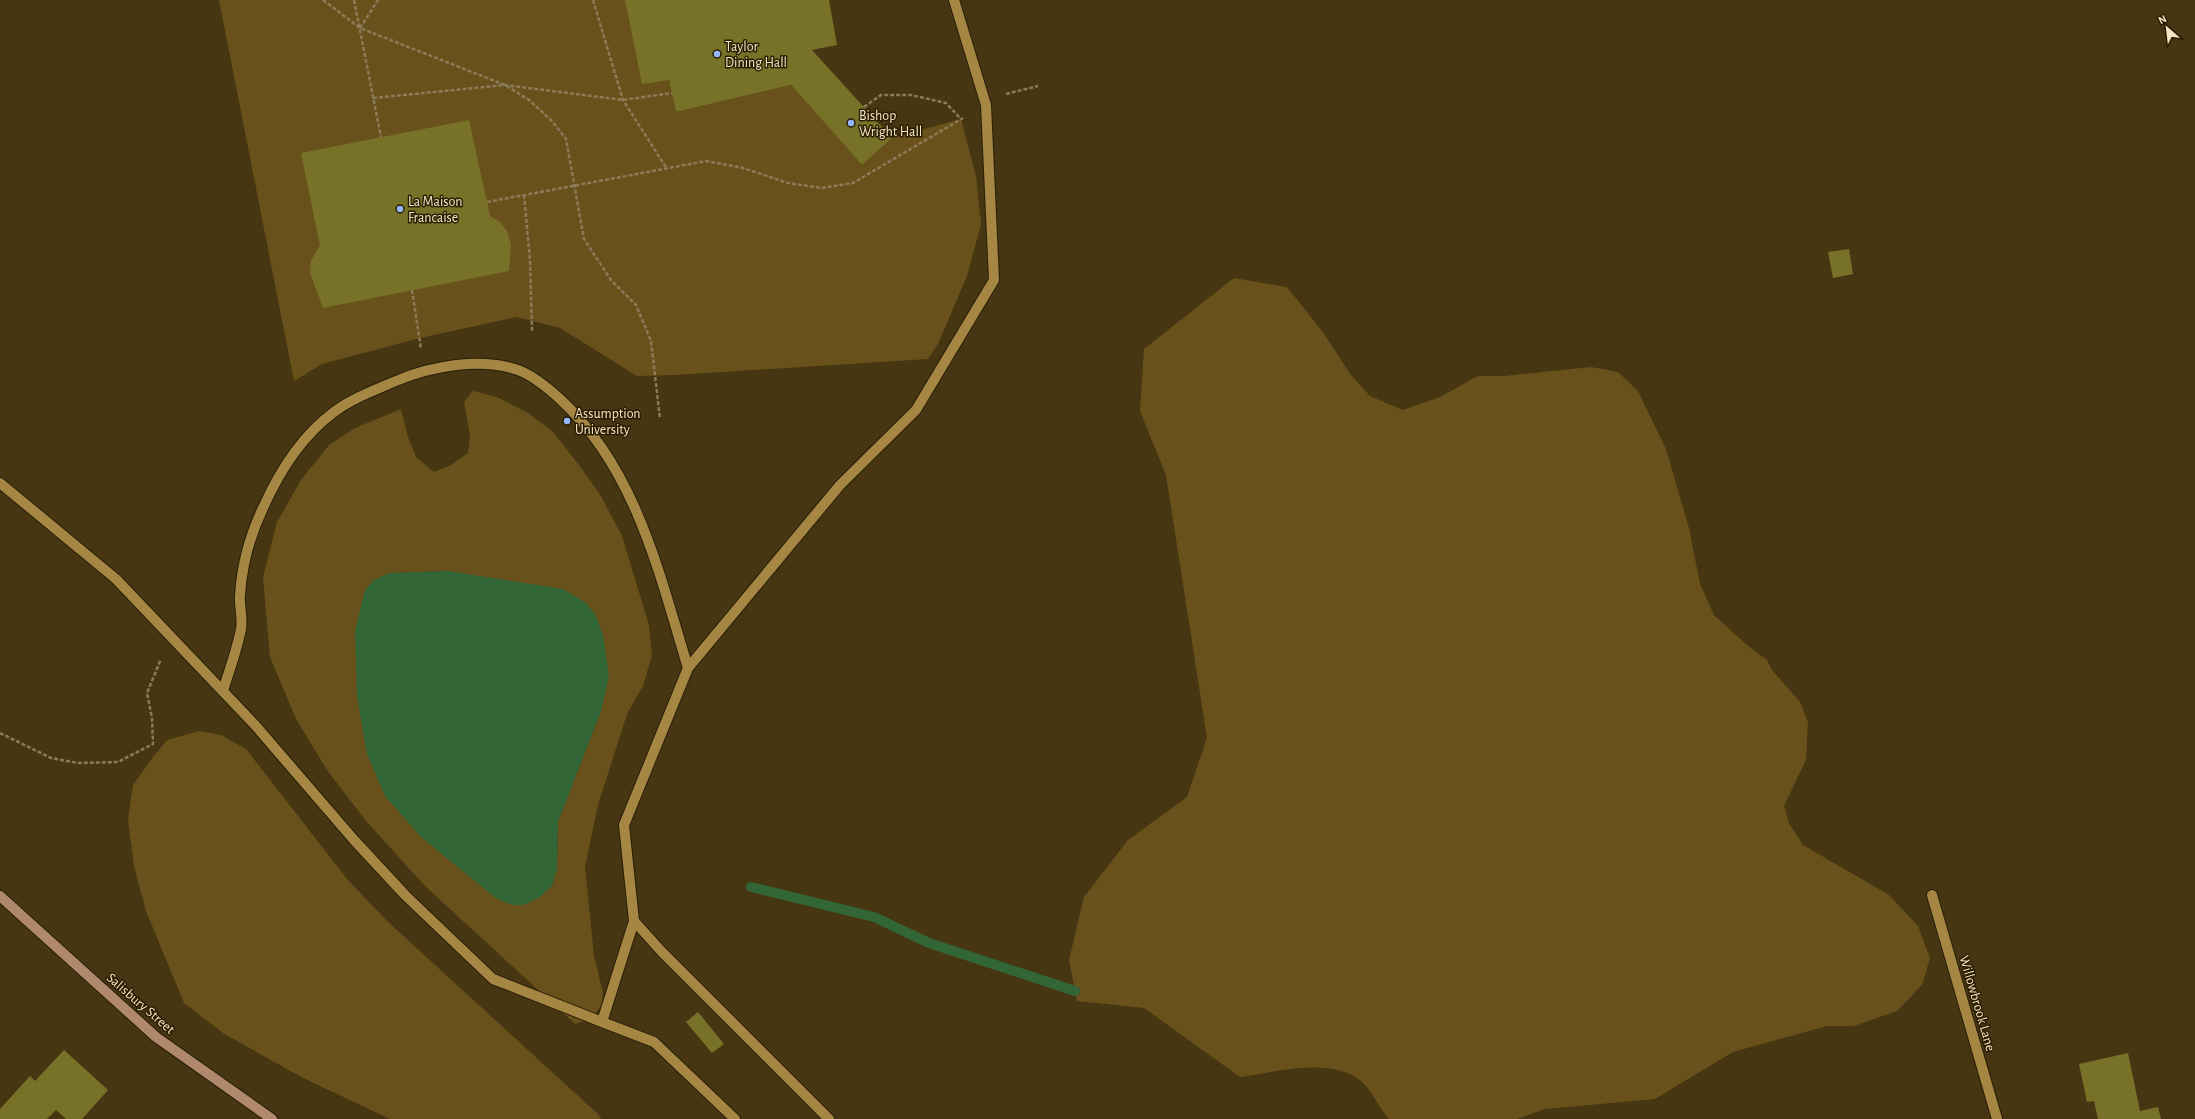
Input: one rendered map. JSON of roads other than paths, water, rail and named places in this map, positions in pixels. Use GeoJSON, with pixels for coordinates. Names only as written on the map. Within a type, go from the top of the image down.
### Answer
{"type":"FeatureCollection","features":[{"type":"Feature","properties":{"kind":"main road","name":"Salisbury Street"},"geometry":{"type":"LineString","coordinates":[[0,896],[156,1037],[272,1119]]}},
{"type":"Feature","properties":{"kind":"street"},"geometry":{"type":"LineString","coordinates":[[602,1022],[634,921],[624,825],[688,668],[840,485],[916,410],[994,280],[986,104],[954,0]]}},
{"type":"Feature","properties":{"kind":"street"},"geometry":{"type":"LineString","coordinates":[[223,691],[241,627],[240,596],[243,566],[251,536],[263,507],[290,460],[319,424],[336,410],[376,389],[425,371],[473,364],[518,370],[537,380],[554,394],[589,428],[619,474],[652,549],[688,668]]}},
{"type":"Feature","properties":{"kind":"street"},"geometry":{"type":"LineString","coordinates":[[0,483],[116,579],[223,691],[406,896],[493,979],[654,1042],[735,1119]]}},
{"type":"Feature","properties":{"kind":"street","name":"Willowbrook Lane"},"geometry":{"type":"LineString","coordinates":[[1932,895],[1997,1119]]}},
{"type":"Feature","properties":{"kind":"street"},"geometry":{"type":"LineString","coordinates":[[634,921],[662,952],[829,1119]]}},
{"type":"Feature","properties":{"kind":"waterway"},"geometry":{"type":"LineString","coordinates":[[751,887],[874,917],[929,943],[1075,991]]}},
{"type":"Feature","properties":{"kind":"place","name":"Taylor Dining Hall"},"geometry":{"type":"Point","coordinates":[717,54]}},
{"type":"Feature","properties":{"kind":"place","name":"Bishop Wright Hall"},"geometry":{"type":"Point","coordinates":[851,123]}},
{"type":"Feature","properties":{"kind":"place","name":"La Maison Francaise"},"geometry":{"type":"Point","coordinates":[400,209]}},
{"type":"Feature","properties":{"kind":"place","name":"Assumption University"},"geometry":{"type":"Point","coordinates":[567,421]}}]}
